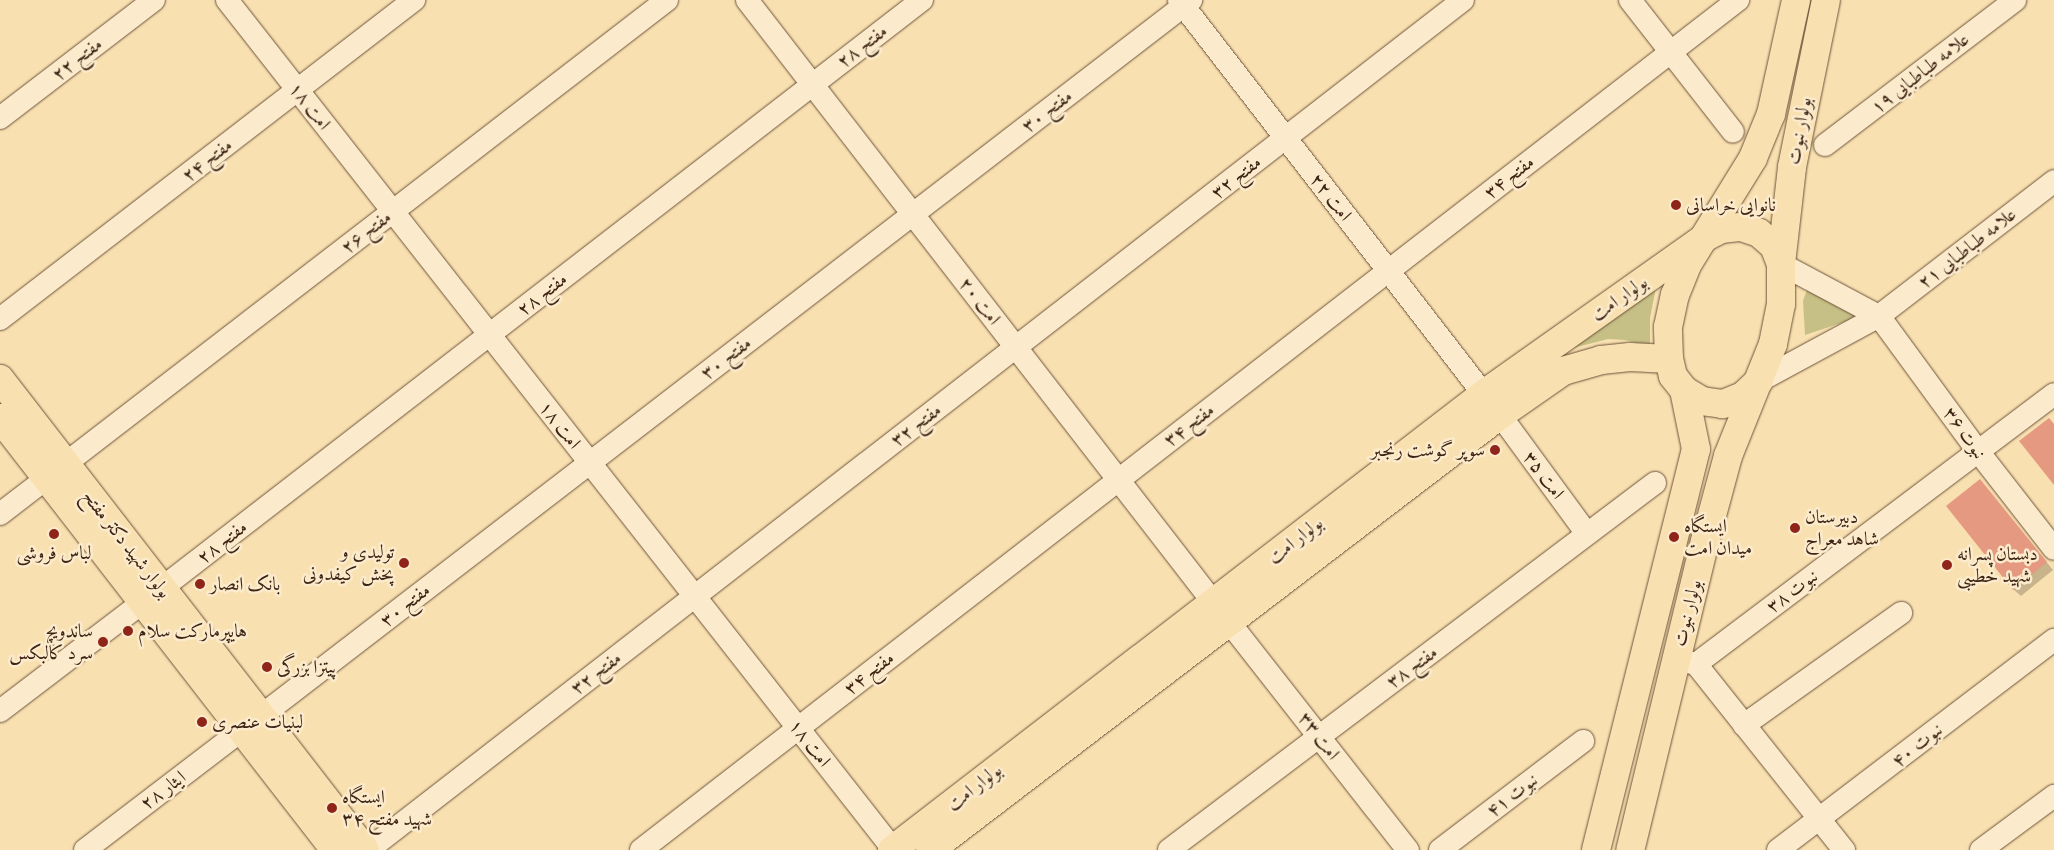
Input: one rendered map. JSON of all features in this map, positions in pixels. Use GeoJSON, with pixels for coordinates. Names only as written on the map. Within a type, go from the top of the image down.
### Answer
{"type":"FeatureCollection","features":[{"type":"Feature","properties":{"kind":"main road","name":"بولوار نبوت"},"geometry":{"type":"LineString","coordinates":[[1704,238],[1754,158],[1771,114],[1796,0]]}},
{"type":"Feature","properties":{"kind":"main road","name":"بولوار نبوت"},"geometry":{"type":"LineString","coordinates":[[1782,264],[1792,167],[1826,0]]}},
{"type":"Feature","properties":{"kind":"main road"},"geometry":{"type":"LineString","coordinates":[[1741,227],[1759,233],[1774,246],[1782,264],[1779,312],[1773,344],[1758,381],[1743,396],[1723,404],[1702,401],[1684,390],[1673,376],[1669,359],[1668,327],[1675,295],[1686,265],[1704,238],[1721,229],[1741,227]]}},
{"type":"Feature","properties":{"kind":"main road","name":"بولوار امت"},"geometry":{"type":"LineString","coordinates":[[930,850],[1484,394],[1704,238]]}},
{"type":"Feature","properties":{"kind":"main road","name":"بولوار امت"},"geometry":{"type":"LineString","coordinates":[[893,850],[1221,612],[1563,372],[1601,360],[1669,359]]}},
{"type":"Feature","properties":{"kind":"main road","name":"بولوار شهید دکتر مفتح"},"geometry":{"type":"LineString","coordinates":[[0,379],[56,471],[251,723],[335,850]]}},
{"type":"Feature","properties":{"kind":"main road","name":"بولوار نبوت"},"geometry":{"type":"LineString","coordinates":[[1630,850],[1686,661],[1728,456],[1758,381]]}},
{"type":"Feature","properties":{"kind":"main road","name":"بولوار نبوت"},"geometry":{"type":"LineString","coordinates":[[1596,850],[1696,449],[1684,390]]}},
{"type":"Feature","properties":{"kind":"main road","name":"بولوار شهید دکتر مفتح"},"geometry":{"type":"LineString","coordinates":[[0,418],[56,471]]}},
{"type":"Feature","properties":{"kind":"main road","name":"بولوار شهید دکتر مفتح"},"geometry":{"type":"LineString","coordinates":[[251,723],[367,850]]}},
{"type":"Feature","properties":{"kind":"street","name":"مفتح ۲۲"},"geometry":{"type":"LineString","coordinates":[[0,118],[154,0]]}},
{"type":"Feature","properties":{"kind":"street","name":"امت ۱۸"},"geometry":{"type":"LineString","coordinates":[[228,0],[893,850]]}},
{"type":"Feature","properties":{"kind":"street","name":"مفتح ۲۴"},"geometry":{"type":"LineString","coordinates":[[0,320],[414,0]]}},
{"type":"Feature","properties":{"kind":"street","name":"مفتح ۲۶"},"geometry":{"type":"LineString","coordinates":[[0,514],[668,0]]}},
{"type":"Feature","properties":{"kind":"street","name":"امت ۲۰"},"geometry":{"type":"LineString","coordinates":[[747,0],[1221,612]]}},
{"type":"Feature","properties":{"kind":"street","name":"مفتح ۲۸"},"geometry":{"type":"LineString","coordinates":[[0,710],[152,595],[922,0]]}},
{"type":"Feature","properties":{"kind":"street","name":"مفتح ۳۲"},"geometry":{"type":"LineString","coordinates":[[367,850],[1463,0]]}},
{"type":"Feature","properties":{"kind":"street"},"geometry":{"type":"LineString","coordinates":[[1630,0],[1734,132]]}},
{"type":"Feature","properties":{"kind":"street","name":"مفتح ۳۴"},"geometry":{"type":"LineString","coordinates":[[641,850],[1738,0]]}},
{"type":"Feature","properties":{"kind":"street","name":"علامه طباطبایی ۱۹"},"geometry":{"type":"LineString","coordinates":[[1825,145],[2015,0]]}},
{"type":"Feature","properties":{"kind":"street","name":"امت ۲۲"},"geometry":{"type":"LineString","coordinates":[[1185,2],[1286,138],[1484,394]]}},
{"type":"Feature","properties":{"kind":"street","name":"مفتح ۳۰"},"geometry":{"type":"LineString","coordinates":[[251,723],[913,214],[1185,2]]}},
{"type":"Feature","properties":{"kind":"street","name":"علامه طباطبایی ۲۱"},"geometry":{"type":"LineString","coordinates":[[1758,381],[1879,316],[2054,181]]}},
{"type":"Feature","properties":{"kind":"street"},"geometry":{"type":"LineString","coordinates":[[1782,264],[1879,316]]}},
{"type":"Feature","properties":{"kind":"street","name":"نبوت ۳۶"},"geometry":{"type":"LineString","coordinates":[[1879,316],[1977,450],[2054,549]]}},
{"type":"Feature","properties":{"kind":"street","name":"نبوت ۳۸"},"geometry":{"type":"LineString","coordinates":[[1686,661],[2054,394]]}},
{"type":"Feature","properties":{"kind":"street","name":"امت ۳۵"},"geometry":{"type":"LineString","coordinates":[[1500,416],[1588,534]]}},
{"type":"Feature","properties":{"kind":"street","name":"مفتح ۳۸"},"geometry":{"type":"LineString","coordinates":[[1169,850],[1320,738],[1655,482]]}},
{"type":"Feature","properties":{"kind":"street","name":"امت ۳۳"},"geometry":{"type":"LineString","coordinates":[[1221,612],[1408,850]]}},
{"type":"Feature","properties":{"kind":"street"},"geometry":{"type":"LineString","coordinates":[[1744,725],[1901,613]]}},
{"type":"Feature","properties":{"kind":"street","name":"نبوت ۴۰"},"geometry":{"type":"LineString","coordinates":[[1778,850],[2054,640]]}},
{"type":"Feature","properties":{"kind":"street"},"geometry":{"type":"LineString","coordinates":[[1686,661],[1744,725],[1844,850]]}},
{"type":"Feature","properties":{"kind":"street","name":"ایثار ۲۸"},"geometry":{"type":"LineString","coordinates":[[85,850],[251,723]]}},
{"type":"Feature","properties":{"kind":"street","name":"نبوت ۴۱"},"geometry":{"type":"LineString","coordinates":[[1440,850],[1583,741]]}},
{"type":"Feature","properties":{"kind":"street"},"geometry":{"type":"LineString","coordinates":[[1981,850],[2054,796]]}},
{"type":"Feature","properties":{"kind":"shaded area"},"geometry":{"type":"Polygon","coordinates":[[[1809,284],[1865,315],[1805,335],[1803,301],[1809,284]]]}},
{"type":"Feature","properties":{"kind":"shaded area"},"geometry":{"type":"Polygon","coordinates":[[[1656,287],[1650,318],[1650,347],[1625,340],[1608,339],[1573,348],[1656,287]]]}},
{"type":"Feature","properties":{"kind":"building"},"geometry":{"type":"Polygon","coordinates":[[[2049,418],[2054,424],[2054,485],[2019,441],[2049,418]]]}},
{"type":"Feature","properties":{"kind":"building"},"geometry":{"type":"Polygon","coordinates":[[[1980,479],[2047,562],[2013,590],[1946,506],[1980,479]]]}},
{"type":"Feature","properties":{"kind":"place","name":"نانوایی خراسانی"},"geometry":{"type":"Point","coordinates":[1676,205]}},
{"type":"Feature","properties":{"kind":"place","name":"سوپر گوشت رنجبر"},"geometry":{"type":"Point","coordinates":[1495,450]}},
{"type":"Feature","properties":{"kind":"place","name":"دبیرستان شاهد معراج"},"geometry":{"type":"Point","coordinates":[1795,528]}},
{"type":"Feature","properties":{"kind":"place","name":"لباس فروشی"},"geometry":{"type":"Point","coordinates":[54,534]}},
{"type":"Feature","properties":{"kind":"place","name":"ایستگاه میدان امت"},"geometry":{"type":"Point","coordinates":[1674,537]}},
{"type":"Feature","properties":{"kind":"place","name":"تولیدی و پخش کیفدونی"},"geometry":{"type":"Point","coordinates":[404,563]}},
{"type":"Feature","properties":{"kind":"place","name":"دبستان پسرانه شهید خطیبی"},"geometry":{"type":"Point","coordinates":[1947,565]}},
{"type":"Feature","properties":{"kind":"place","name":"بانک انصار"},"geometry":{"type":"Point","coordinates":[200,584]}},
{"type":"Feature","properties":{"kind":"place","name":"هایپرمارکت سلام"},"geometry":{"type":"Point","coordinates":[128,631]}},
{"type":"Feature","properties":{"kind":"place","name":"ساندویچ سرد کالبکس"},"geometry":{"type":"Point","coordinates":[103,642]}},
{"type":"Feature","properties":{"kind":"place","name":"پیتزا بزرگی"},"geometry":{"type":"Point","coordinates":[267,667]}},
{"type":"Feature","properties":{"kind":"place","name":"لبنیات عنصری"},"geometry":{"type":"Point","coordinates":[202,722]}},
{"type":"Feature","properties":{"kind":"place","name":"ایستگاه شهید مفتح ۳۴"},"geometry":{"type":"Point","coordinates":[332,808]}}]}
